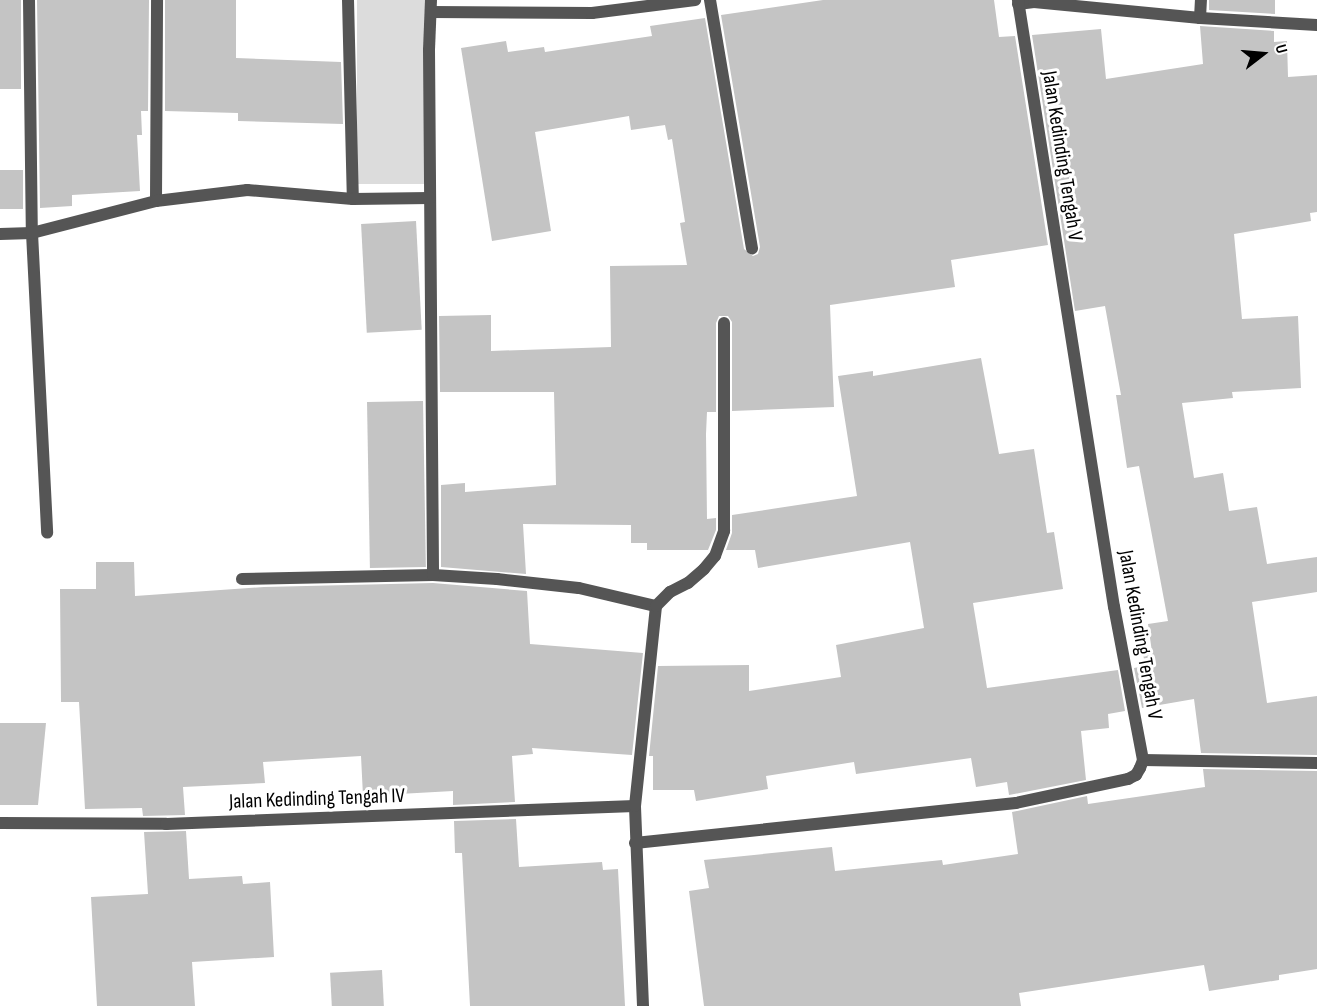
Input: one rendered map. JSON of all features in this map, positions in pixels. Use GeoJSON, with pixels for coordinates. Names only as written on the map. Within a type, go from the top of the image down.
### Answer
{"type":"FeatureCollection","features":[{"type":"Feature","properties":{"kind":"street"},"geometry":{"type":"LineString","coordinates":[[29,0],[32,233],[46,533]]}},
{"type":"Feature","properties":{"kind":"street"},"geometry":{"type":"LineString","coordinates":[[156,201],[157,0]]}},
{"type":"Feature","properties":{"kind":"street"},"geometry":{"type":"LineString","coordinates":[[348,0],[353,199]]}},
{"type":"Feature","properties":{"kind":"street"},"geometry":{"type":"LineString","coordinates":[[433,575],[431,6],[593,6],[694,0]]}},
{"type":"Feature","properties":{"kind":"street"},"geometry":{"type":"LineString","coordinates":[[710,0],[752,248]]}},
{"type":"Feature","properties":{"kind":"street"},"geometry":{"type":"LineString","coordinates":[[1200,18],[1201,0]]}},
{"type":"Feature","properties":{"kind":"street"},"geometry":{"type":"LineString","coordinates":[[1018,2],[1200,18],[1317,25]]}},
{"type":"Feature","properties":{"kind":"street","name":"Jalan Kedinding Tengah V"},"geometry":{"type":"LineString","coordinates":[[1018,2],[1114,607],[1143,760]]}},
{"type":"Feature","properties":{"kind":"street"},"geometry":{"type":"LineString","coordinates":[[0,234],[32,233],[156,201],[247,190],[353,199],[430,198]]}},
{"type":"Feature","properties":{"kind":"street"},"geometry":{"type":"LineString","coordinates":[[643,1006],[635,806],[656,606],[704,569],[715,556],[724,531],[724,323]]}},
{"type":"Feature","properties":{"kind":"street"},"geometry":{"type":"LineString","coordinates":[[242,579],[433,575],[579,588],[656,606]]}},
{"type":"Feature","properties":{"kind":"street"},"geometry":{"type":"LineString","coordinates":[[635,843],[1016,803],[1128,779],[1136,775],[1143,760],[1317,764]]}},
{"type":"Feature","properties":{"kind":"street","name":"Jalan Kedinding Tengah IV"},"geometry":{"type":"LineString","coordinates":[[0,823],[166,824],[635,806]]}},
{"type":"Feature","properties":{"kind":"shaded area"},"geometry":{"type":"Polygon","coordinates":[[[357,0],[428,0],[428,184],[357,184],[357,0]]]}},
{"type":"Feature","properties":{"kind":"building"},"geometry":{"type":"Polygon","coordinates":[[[0,0],[21,0],[21,89],[0,89],[0,0]]]}},
{"type":"Feature","properties":{"kind":"building"},"geometry":{"type":"Polygon","coordinates":[[[37,0],[149,0],[148,111],[141,111],[142,135],[137,135],[140,191],[72,195],[72,206],[40,208],[37,0]]]}},
{"type":"Feature","properties":{"kind":"building"},"geometry":{"type":"Polygon","coordinates":[[[165,0],[236,0],[236,58],[341,62],[343,124],[238,121],[238,113],[165,111],[165,0]]]}},
{"type":"Feature","properties":{"kind":"building"},"geometry":{"type":"Polygon","coordinates":[[[823,0],[994,0],[999,37],[1015,36],[1048,245],[951,260],[955,287],[830,305],[834,407],[732,411],[732,322],[728,316],[719,316],[716,323],[716,412],[707,412],[707,519],[716,518],[716,530],[708,550],[647,550],[647,543],[631,543],[631,525],[523,524],[526,574],[441,567],[441,485],[465,483],[465,492],[556,485],[554,392],[440,392],[439,316],[491,315],[491,351],[611,347],[610,266],[687,265],[680,223],[685,222],[672,139],[668,140],[665,125],[631,130],[629,116],[535,132],[551,231],[492,241],[461,48],[506,41],[508,52],[544,47],[545,52],[652,36],[650,26],[705,18],[744,249],[753,256],[758,254],[760,247],[721,15],[823,0]]]}},
{"type":"Feature","properties":{"kind":"building"},"geometry":{"type":"Polygon","coordinates":[[[1209,0],[1275,0],[1275,14],[1209,10],[1209,0]]]}},
{"type":"Feature","properties":{"kind":"building"},"geometry":{"type":"Polygon","coordinates":[[[1200,26],[1274,31],[1274,42],[1287,41],[1288,77],[1317,75],[1317,212],[1310,213],[1311,221],[1234,234],[1242,319],[1298,316],[1301,388],[1232,392],[1233,398],[1182,403],[1194,478],[1223,473],[1229,511],[1257,507],[1267,564],[1317,557],[1317,592],[1252,602],[1267,703],[1317,696],[1317,755],[1201,753],[1194,699],[1142,708],[1134,668],[1145,666],[1143,653],[1152,652],[1148,624],[1168,621],[1139,466],[1127,468],[1116,395],[1121,395],[1105,306],[1075,311],[1032,35],[1101,29],[1106,79],[1203,64],[1200,26]]]}},
{"type":"Feature","properties":{"kind":"building"},"geometry":{"type":"Polygon","coordinates":[[[0,170],[23,170],[23,209],[0,209],[0,170]]]}},
{"type":"Feature","properties":{"kind":"building"},"geometry":{"type":"Polygon","coordinates":[[[416,221],[422,330],[367,333],[361,224],[416,221]]]}},
{"type":"Feature","properties":{"kind":"building"},"geometry":{"type":"Polygon","coordinates":[[[981,358],[999,454],[1034,449],[1047,533],[1054,532],[1063,589],[973,603],[987,688],[1118,670],[1125,711],[1108,714],[1109,728],[1081,731],[1086,780],[1009,795],[1007,782],[976,787],[971,758],[856,774],[854,762],[766,776],[768,789],[696,801],[694,790],[653,790],[653,756],[649,756],[658,666],[749,665],[749,691],[841,677],[836,645],[924,628],[910,542],[758,568],[755,550],[726,550],[732,533],[732,515],[857,496],[838,376],[873,371],[873,376],[981,358]]]}},
{"type":"Feature","properties":{"kind":"building"},"geometry":{"type":"Polygon","coordinates":[[[423,401],[426,567],[370,568],[367,402],[423,401]]]}},
{"type":"Feature","properties":{"kind":"building"},"geometry":{"type":"Polygon","coordinates":[[[96,562],[134,562],[135,596],[264,587],[433,583],[527,591],[530,644],[643,653],[632,755],[532,748],[533,754],[512,756],[515,802],[453,805],[453,791],[363,796],[361,756],[263,762],[265,783],[183,787],[185,815],[143,816],[142,808],[85,809],[79,702],[61,702],[60,589],[96,589],[96,562]]]}},
{"type":"Feature","properties":{"kind":"building"},"geometry":{"type":"Polygon","coordinates":[[[0,723],[46,723],[38,805],[0,805],[0,723]]]}},
{"type":"Feature","properties":{"kind":"building"},"geometry":{"type":"Polygon","coordinates":[[[1203,769],[1317,771],[1317,969],[1279,975],[1279,980],[1209,991],[1204,965],[1019,993],[1021,1006],[704,1006],[689,891],[709,888],[704,860],[832,847],[835,871],[942,860],[943,865],[1018,854],[1012,812],[1087,796],[1088,804],[1205,787],[1203,769]]]}},
{"type":"Feature","properties":{"kind":"building"},"geometry":{"type":"Polygon","coordinates":[[[516,819],[519,867],[602,862],[603,870],[618,869],[625,1006],[470,1006],[462,853],[455,853],[454,821],[516,819]]]}},
{"type":"Feature","properties":{"kind":"building"},"geometry":{"type":"Polygon","coordinates":[[[186,831],[189,879],[242,876],[243,884],[270,882],[274,957],[192,962],[195,1006],[97,1006],[91,897],[148,894],[144,832],[186,831]]]}},
{"type":"Feature","properties":{"kind":"building"},"geometry":{"type":"Polygon","coordinates":[[[382,970],[384,1006],[332,1006],[330,973],[382,970]]]}}]}
